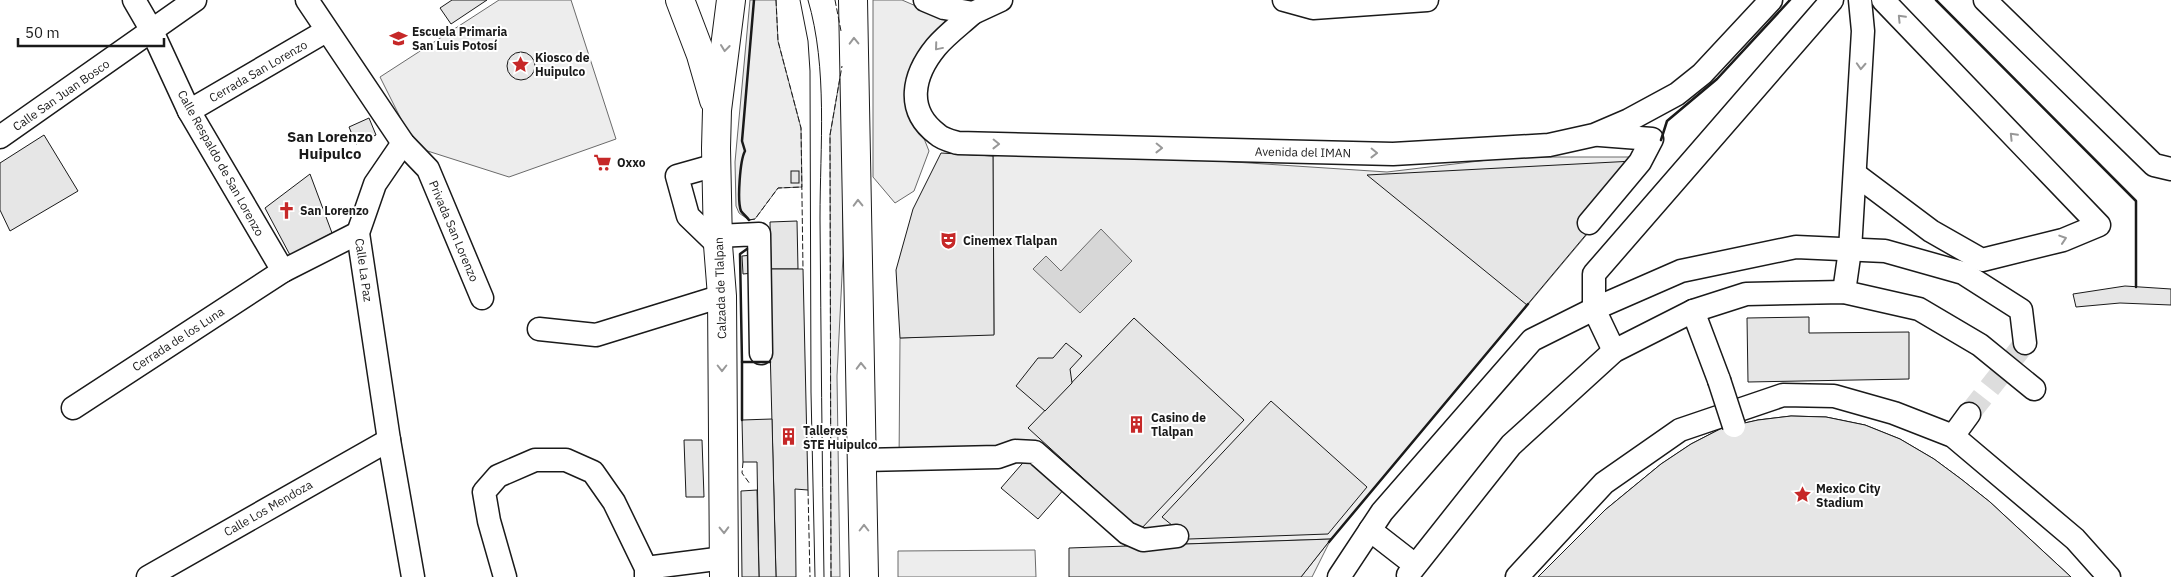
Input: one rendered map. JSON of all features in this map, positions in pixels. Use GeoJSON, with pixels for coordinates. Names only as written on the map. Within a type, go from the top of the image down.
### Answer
{"type":"FeatureCollection","features":[{"type":"Feature","properties":{"kind":"main road"},"geometry":{"type":"LineString","coordinates":[[680,0],[701,55],[717,110]]}},
{"type":"Feature","properties":{"kind":"main road","name":"Calzada de Tlalpan"},"geometry":{"type":"LineString","coordinates":[[724,568],[722,296],[716,166],[717,110],[731,0]]}},
{"type":"Feature","properties":{"kind":"main road"},"geometry":{"type":"LineString","coordinates":[[854,0],[864,577]]}},
{"type":"Feature","properties":{"kind":"street","name":"Calle Respaldo de San Lorenzo"},"geometry":{"type":"LineString","coordinates":[[134,0],[152,31],[190,111],[283,271]]}},
{"type":"Feature","properties":{"kind":"street","name":"Calle San Juan Bosco"},"geometry":{"type":"LineString","coordinates":[[0,137],[196,0]]}},
{"type":"Feature","properties":{"kind":"street"},"geometry":{"type":"LineString","coordinates":[[307,0],[402,144]]}},
{"type":"Feature","properties":{"kind":"street"},"geometry":{"type":"LineString","coordinates":[[925,0],[944,8],[973,14]]}},
{"type":"Feature","properties":{"kind":"street","name":"Avenida del IMAN"},"geometry":{"type":"LineString","coordinates":[[1001,0],[973,14],[936,47],[923,70],[914,93],[916,107],[925,123],[938,136],[958,144],[1393,154],[1549,145],[1594,134],[1629,120],[1656,106],[1702,74],[1771,0]]}},
{"type":"Feature","properties":{"kind":"street"},"geometry":{"type":"LineString","coordinates":[[1284,0],[1313,8],[1427,0]]}},
{"type":"Feature","properties":{"kind":"street"},"geometry":{"type":"LineString","coordinates":[[1614,351],[1594,309],[1594,274],[1832,0]]}},
{"type":"Feature","properties":{"kind":"street"},"geometry":{"type":"LineString","coordinates":[[1844,292],[1850,250],[1863,31],[1860,0]]}},
{"type":"Feature","properties":{"kind":"street"},"geometry":{"type":"LineString","coordinates":[[1854,174],[1931,231],[1982,260],[2063,240],[2099,225],[1883,0]]}},
{"type":"Feature","properties":{"kind":"street"},"geometry":{"type":"LineString","coordinates":[[1985,0],[2154,165],[2171,169]]}},
{"type":"Feature","properties":{"kind":"street","name":"Cerrada San Lorenzo"},"geometry":{"type":"LineString","coordinates":[[190,111],[326,31]]}},
{"type":"Feature","properties":{"kind":"street"},"geometry":{"type":"LineString","coordinates":[[1589,223],[1640,162],[1652,139],[1594,134]]}},
{"type":"Feature","properties":{"kind":"street","name":"Calle La Paz"},"geometry":{"type":"LineString","coordinates":[[402,144],[375,184],[358,233],[389,440],[413,577]]}},
{"type":"Feature","properties":{"kind":"street","name":"Privada San Lorenzo"},"geometry":{"type":"LineString","coordinates":[[402,144],[428,169],[482,298]]}},
{"type":"Feature","properties":{"kind":"street"},"geometry":{"type":"LineString","coordinates":[[716,166],[677,176],[688,216],[718,240],[759,234],[761,353]]}},
{"type":"Feature","properties":{"kind":"street","name":"Cerrada de los Luna"},"geometry":{"type":"LineString","coordinates":[[73,408],[283,271],[358,233]]}},
{"type":"Feature","properties":{"kind":"street"},"geometry":{"type":"LineString","coordinates":[[1339,577],[1382,512],[1532,340],[1594,309],[1681,271],[1796,247],[1885,251],[1963,273],[2021,310],[2025,343]]}},
{"type":"Feature","properties":{"kind":"street"},"geometry":{"type":"LineString","coordinates":[[1370,530],[1412,570],[1511,445],[1614,351],[1693,312],[1746,294],[1844,292],[1919,309],[1980,345],[2034,389]]}},
{"type":"Feature","properties":{"kind":"street"},"geometry":{"type":"LineString","coordinates":[[539,329],[596,336],[722,296]]}},
{"type":"Feature","properties":{"kind":"street"},"geometry":{"type":"LineString","coordinates":[[1693,312],[1734,426]]}},
{"type":"Feature","properties":{"kind":"street"},"geometry":{"type":"LineString","coordinates":[[1517,577],[1604,483],[1680,430],[1783,394],[1834,396],[1894,413],[1953,436],[2074,539],[2109,577]]}},
{"type":"Feature","properties":{"kind":"street"},"geometry":{"type":"LineString","coordinates":[[1953,436],[1970,414]]}},
{"type":"Feature","properties":{"kind":"street","name":"Calle Los Mendoza"},"geometry":{"type":"LineString","coordinates":[[148,577],[389,440]]}},
{"type":"Feature","properties":{"kind":"street"},"geometry":{"type":"LineString","coordinates":[[863,460],[998,457],[1015,451],[1035,452],[1128,533],[1143,540],[1177,536]]}},
{"type":"Feature","properties":{"kind":"street"},"geometry":{"type":"LineString","coordinates":[[505,577],[489,521],[484,492],[498,476],[535,460],[566,460],[593,472],[614,502],[646,573],[724,568]]}},
{"type":"Feature","properties":{"kind":"shaded area"},"geometry":{"type":"Polygon","coordinates":[[[499,0],[571,0],[616,139],[509,177],[415,147],[380,77],[499,0]]]}},
{"type":"Feature","properties":{"kind":"shaded area"},"geometry":{"type":"Polygon","coordinates":[[[750,0],[776,0],[778,41],[801,128],[802,187],[778,188],[755,219],[749,220],[739,213],[736,206],[735,162],[750,0]]]}},
{"type":"Feature","properties":{"kind":"shaded area"},"geometry":{"type":"Polygon","coordinates":[[[873,0],[902,0],[946,19],[909,101],[929,151],[914,191],[895,203],[873,177],[873,0]]]}},
{"type":"Feature","properties":{"kind":"shaded area"},"geometry":{"type":"Polygon","coordinates":[[[842,66],[843,256],[837,376],[840,577],[831,577],[830,135],[842,66]]]}},
{"type":"Feature","properties":{"kind":"shaded area"},"geometry":{"type":"Polygon","coordinates":[[[1050,150],[1387,172],[1513,157],[1652,157],[1331,539],[1125,546],[1032,452],[899,464],[900,338],[994,334],[993,156],[1050,150]]]}},
{"type":"Feature","properties":{"kind":"shaded area"},"geometry":{"type":"Polygon","coordinates":[[[1101,229],[1132,261],[1080,313],[1033,269],[1046,256],[1061,271],[1101,229]]]}},
{"type":"Feature","properties":{"kind":"shaded area"},"geometry":{"type":"Polygon","coordinates":[[[1331,539],[1312,577],[1301,577],[1331,539]]]}},
{"type":"Feature","properties":{"kind":"shaded area"},"geometry":{"type":"Polygon","coordinates":[[[1035,550],[1036,577],[898,577],[898,551],[1035,550]]]}},
{"type":"Feature","properties":{"kind":"building"},"geometry":{"type":"Polygon","coordinates":[[[452,0],[487,0],[451,24],[440,8],[452,0]]]}},
{"type":"Feature","properties":{"kind":"building"},"geometry":{"type":"Polygon","coordinates":[[[521,52],[531,56],[535,66],[531,76],[521,80],[511,76],[507,66],[511,56],[521,52]]]}},
{"type":"Feature","properties":{"kind":"building"},"geometry":{"type":"Polygon","coordinates":[[[369,118],[376,135],[356,144],[349,127],[369,118]]]}},
{"type":"Feature","properties":{"kind":"building"},"geometry":{"type":"Polygon","coordinates":[[[44,135],[78,191],[10,231],[0,210],[0,163],[44,135]]]}},
{"type":"Feature","properties":{"kind":"building","name":"Cinemex Tlalpan"},"geometry":{"type":"Polygon","coordinates":[[[941,153],[993,156],[994,335],[900,338],[896,270],[913,209],[941,153]]]}},
{"type":"Feature","properties":{"kind":"building"},"geometry":{"type":"Polygon","coordinates":[[[1634,161],[1589,231],[1527,305],[1367,175],[1634,161]]]}},
{"type":"Feature","properties":{"kind":"building"},"geometry":{"type":"Polygon","coordinates":[[[791,171],[799,171],[799,183],[791,183],[791,171]]]}},
{"type":"Feature","properties":{"kind":"building"},"geometry":{"type":"Polygon","coordinates":[[[310,174],[332,233],[290,255],[265,208],[310,174]]]}},
{"type":"Feature","properties":{"kind":"building"},"geometry":{"type":"Polygon","coordinates":[[[797,221],[798,269],[771,269],[770,222],[797,221]]]}},
{"type":"Feature","properties":{"kind":"building"},"geometry":{"type":"Polygon","coordinates":[[[752,255],[753,273],[743,274],[742,256],[752,255]]]}},
{"type":"Feature","properties":{"kind":"building","name":"Talleres STE Huipulco"},"geometry":{"type":"Polygon","coordinates":[[[768,269],[803,269],[808,490],[795,489],[796,577],[776,577],[768,269]]]}},
{"type":"Feature","properties":{"kind":"building"},"geometry":{"type":"Polygon","coordinates":[[[2125,286],[2171,289],[2171,305],[2120,303],[2076,307],[2073,294],[2125,286]]]}},
{"type":"Feature","properties":{"kind":"building"},"geometry":{"type":"Polygon","coordinates":[[[1809,317],[1809,333],[1909,332],[1909,379],[1748,382],[1747,318],[1809,317]]]}},
{"type":"Feature","properties":{"kind":"building","name":"Casino de Tlalpan"},"geometry":{"type":"Polygon","coordinates":[[[1134,318],[1244,420],[1140,530],[1028,428],[1134,318]]]}},
{"type":"Feature","properties":{"kind":"building"},"geometry":{"type":"Polygon","coordinates":[[[1066,343],[1082,356],[1070,369],[1072,383],[1045,411],[1016,386],[1038,358],[1053,358],[1066,343]]]}},
{"type":"Feature","properties":{"kind":"building"},"geometry":{"type":"Polygon","coordinates":[[[1271,401],[1367,487],[1328,534],[1189,539],[1162,517],[1271,401]]]}},
{"type":"Feature","properties":{"kind":"building","name":"Mexico City Stadium"},"geometry":{"type":"Polygon","coordinates":[[[1791,416],[1826,417],[1865,425],[1900,439],[1934,459],[1990,502],[2071,577],[1849,577],[1804,550],[1782,541],[1733,535],[1680,544],[1647,558],[1621,577],[1538,577],[1605,510],[1661,464],[1691,444],[1722,428],[1758,420],[1791,416]]]}},
{"type":"Feature","properties":{"kind":"building","name":"Mexico City Stadium"},"geometry":{"type":"Polygon","coordinates":[[[1791,416],[1826,417],[1865,425],[1900,439],[1934,459],[1990,502],[2071,577],[1538,577],[1605,510],[1661,464],[1691,444],[1722,428],[1758,420],[1791,416]]]}},
{"type":"Feature","properties":{"kind":"building"},"geometry":{"type":"Polygon","coordinates":[[[772,419],[776,577],[759,577],[757,462],[743,462],[742,420],[772,419]]]}},
{"type":"Feature","properties":{"kind":"building"},"geometry":{"type":"Polygon","coordinates":[[[684,440],[702,440],[704,497],[686,497],[684,440]]]}},
{"type":"Feature","properties":{"kind":"building"},"geometry":{"type":"Polygon","coordinates":[[[1028,457],[1065,488],[1038,519],[1001,488],[1028,457]]]}},
{"type":"Feature","properties":{"kind":"building"},"geometry":{"type":"Polygon","coordinates":[[[757,490],[759,577],[742,577],[741,491],[757,490]]]}},
{"type":"Feature","properties":{"kind":"building"},"geometry":{"type":"Polygon","coordinates":[[[1331,539],[1301,577],[1069,577],[1069,548],[1331,539]]]}},
{"type":"Feature","properties":{"kind":"tunnel"},"geometry":{"type":"LineString","coordinates":[[1969,414],[2025,343]]}},
{"type":"Feature","properties":{"kind":"tram line"},"geometry":{"type":"LineString","coordinates":[[800,0],[808,41],[810,71],[811,392],[815,577]]}},
{"type":"Feature","properties":{"kind":"tram line"},"geometry":{"type":"LineString","coordinates":[[808,0],[818,53],[822,108],[820,218],[824,577]]}},
{"type":"Feature","properties":{"kind":"fence"},"geometry":{"type":"LineString","coordinates":[[776,0],[778,41],[801,128],[803,269]]}},
{"type":"Feature","properties":{"kind":"fence"},"geometry":{"type":"LineString","coordinates":[[835,0],[841,31]]}},
{"type":"Feature","properties":{"kind":"fence"},"geometry":{"type":"LineString","coordinates":[[831,577],[830,135],[842,66]]}},
{"type":"Feature","properties":{"kind":"fence"},"geometry":{"type":"LineString","coordinates":[[749,220],[755,219],[778,188],[802,187]]}},
{"type":"Feature","properties":{"kind":"fence"},"geometry":{"type":"LineString","coordinates":[[743,462],[742,473],[750,484]]}},
{"type":"Feature","properties":{"kind":"fence"},"geometry":{"type":"LineString","coordinates":[[808,490],[810,577]]}},
{"type":"Feature","properties":{"kind":"wall"},"geometry":{"type":"LineString","coordinates":[[749,220],[741,211],[739,190],[740,171],[745,151],[742,141],[754,0]]}},
{"type":"Feature","properties":{"kind":"wall"},"geometry":{"type":"LineString","coordinates":[[1661,140],[1667,121],[1717,79],[1790,0]]}},
{"type":"Feature","properties":{"kind":"wall"},"geometry":{"type":"LineString","coordinates":[[1936,0],[2136,201],[2136,287]]}},
{"type":"Feature","properties":{"kind":"wall"},"geometry":{"type":"LineString","coordinates":[[742,362],[740,254],[747,249]]}},
{"type":"Feature","properties":{"kind":"wall"},"geometry":{"type":"LineString","coordinates":[[1329,542],[1528,304]]}},
{"type":"Feature","properties":{"kind":"wall"},"geometry":{"type":"LineString","coordinates":[[742,420],[742,362],[770,362]]}},
{"type":"Feature","properties":{"kind":"place","name":"Escuela Primaria San Luis Potosí"},"geometry":{"type":"Point","coordinates":[398,38]}},
{"type":"Feature","properties":{"kind":"place","name":"Kiosco de Huipulco"},"geometry":{"type":"Point","coordinates":[521,64]}},
{"type":"Feature","properties":{"kind":"place","name":"Oxxo"},"geometry":{"type":"Point","coordinates":[603,162]}},
{"type":"Feature","properties":{"kind":"place","name":"San Lorenzo"},"geometry":{"type":"Point","coordinates":[286,210]}},
{"type":"Feature","properties":{"kind":"place","name":"Cinemex Tlalpan"},"geometry":{"type":"Point","coordinates":[949,240]}},
{"type":"Feature","properties":{"kind":"place","name":"Casino de Tlalpan"},"geometry":{"type":"Point","coordinates":[1137,424]}},
{"type":"Feature","properties":{"kind":"place","name":"Talleres STE Huipulco"},"geometry":{"type":"Point","coordinates":[789,437]}},
{"type":"Feature","properties":{"kind":"place","name":"Mexico City Stadium"},"geometry":{"type":"Point","coordinates":[1802,495]}},
{"type":"Feature","properties":{"kind":"district","name":"San Lorenzo Huipulco"},"geometry":{"type":"Point","coordinates":[330,144]}}]}
